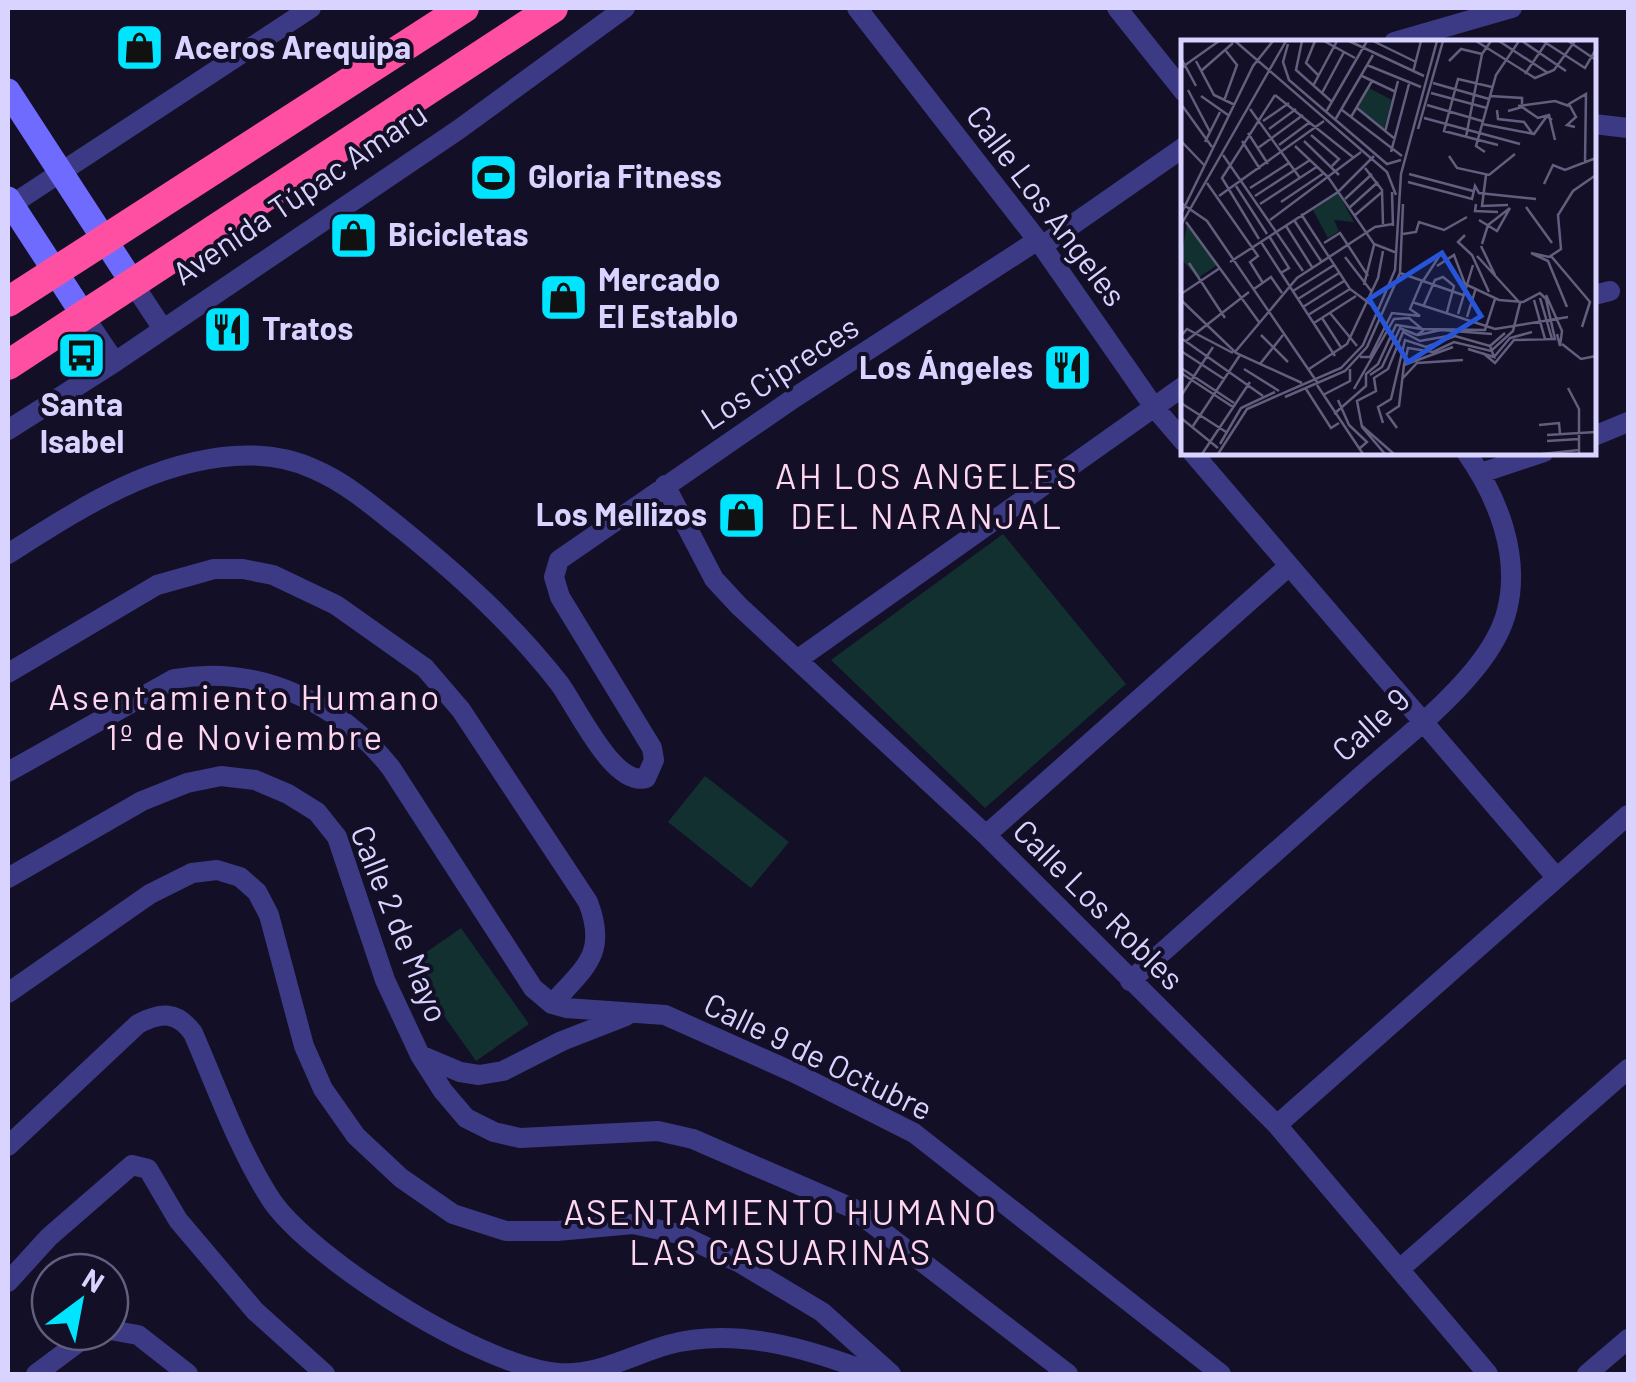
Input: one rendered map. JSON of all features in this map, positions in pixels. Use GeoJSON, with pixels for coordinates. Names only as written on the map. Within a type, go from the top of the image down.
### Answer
{"type":"FeatureCollection","features":[{"type":"Feature","properties":{"kind":"highway","name":"Avenida Túpac Amaru"},"geometry":{"type":"LineString","coordinates":[[8,302],[464,8]]}},
{"type":"Feature","properties":{"kind":"highway","name":"Avenida Túpac Amaru"},"geometry":{"type":"LineString","coordinates":[[8,364],[552,8]]}},
{"type":"Feature","properties":{"kind":"street"},"geometry":{"type":"LineString","coordinates":[[115,362],[9,203],[311,8]]}},
{"type":"Feature","properties":{"kind":"street","name":"Avenida Túpac Amaru"},"geometry":{"type":"LineString","coordinates":[[8,430],[458,130],[625,8]]}},
{"type":"Feature","properties":{"kind":"street","name":"Calle Los Angeles"},"geometry":{"type":"LineString","coordinates":[[857,8],[1040,243],[1154,407],[1181,438]]}},
{"type":"Feature","properties":{"kind":"street"},"geometry":{"type":"LineString","coordinates":[[1117,8],[1181,88]]}},
{"type":"Feature","properties":{"kind":"street"},"geometry":{"type":"LineString","coordinates":[[1401,40],[1512,8]]}},
{"type":"Feature","properties":{"kind":"street"},"geometry":{"type":"LineString","coordinates":[[8,91],[163,329]]}},
{"type":"Feature","properties":{"kind":"street"},"geometry":{"type":"LineString","coordinates":[[1596,124],[1628,128]]}},
{"type":"Feature","properties":{"kind":"street","name":"Los Cipreces"},"geometry":{"type":"LineString","coordinates":[[8,554],[134,480],[184,463],[260,456],[314,468],[366,501],[462,578],[522,636],[572,700],[618,770],[629,778],[646,778],[654,760],[652,748],[560,597],[554,577],[559,560],[665,485],[1181,149]]}},
{"type":"Feature","properties":{"kind":"street"},"geometry":{"type":"LineString","coordinates":[[797,660],[1181,388]]}},
{"type":"Feature","properties":{"kind":"street"},"geometry":{"type":"LineString","coordinates":[[1596,435],[1628,422]]}},
{"type":"Feature","properties":{"kind":"street"},"geometry":{"type":"LineString","coordinates":[[1195,455],[1556,877]]}},
{"type":"Feature","properties":{"kind":"street","name":"Calle 9"},"geometry":{"type":"LineString","coordinates":[[1130,981],[1423,720],[1474,670],[1495,640],[1507,612],[1512,582],[1509,550],[1481,473],[1468,455]]}},
{"type":"Feature","properties":{"kind":"street"},"geometry":{"type":"LineString","coordinates":[[1481,473],[1535,455]]}},
{"type":"Feature","properties":{"kind":"street","name":"Calle Los Robles"},"geometry":{"type":"LineString","coordinates":[[665,485],[714,579],[986,834],[1277,1125],[1488,1374]]}},
{"type":"Feature","properties":{"kind":"street"},"geometry":{"type":"LineString","coordinates":[[986,834],[1288,567]]}},
{"type":"Feature","properties":{"kind":"street"},"geometry":{"type":"LineString","coordinates":[[8,673],[157,585],[214,569],[273,575],[336,605],[426,668],[462,710],[588,902],[596,923],[597,942],[592,960],[552,1004],[533,988],[371,742],[338,716],[263,681],[204,673],[174,678],[8,772]]}},
{"type":"Feature","properties":{"kind":"street","name":"Calle 2 de Mayo"},"geometry":{"type":"LineString","coordinates":[[8,878],[142,801],[221,776],[256,780],[317,812],[337,837],[384,980],[420,1055],[460,1072],[479,1075],[503,1071],[562,1041],[632,1014]]}},
{"type":"Feature","properties":{"kind":"street"},"geometry":{"type":"LineString","coordinates":[[1277,1125],[1628,815]]}},
{"type":"Feature","properties":{"kind":"street"},"geometry":{"type":"LineString","coordinates":[[8,993],[150,894],[192,873],[217,870],[240,877],[257,892],[269,915],[304,1046],[323,1090],[356,1136],[401,1178],[453,1214],[506,1231],[634,1224],[678,1234],[740,1263],[822,1312],[891,1374]]}},
{"type":"Feature","properties":{"kind":"street","name":"Calle 9 de Octubre"},"geometry":{"type":"LineString","coordinates":[[552,1004],[664,1015],[795,1073],[914,1134],[1220,1374]]}},
{"type":"Feature","properties":{"kind":"street"},"geometry":{"type":"LineString","coordinates":[[8,1146],[138,1024],[164,1014],[176,1016],[193,1034],[271,1200],[300,1233],[348,1270],[442,1331],[522,1367],[569,1374],[598,1369],[672,1344],[729,1338],[772,1342],[834,1358],[874,1374]]}},
{"type":"Feature","properties":{"kind":"street"},"geometry":{"type":"LineString","coordinates":[[420,1055],[466,1118],[494,1132],[520,1138],[658,1131],[693,1139],[852,1208],[1068,1374]]}},
{"type":"Feature","properties":{"kind":"street"},"geometry":{"type":"LineString","coordinates":[[1401,1268],[1628,1069]]}},
{"type":"Feature","properties":{"kind":"street"},"geometry":{"type":"LineString","coordinates":[[8,1282],[49,1237],[118,1174],[132,1165],[148,1169],[178,1220],[254,1311],[325,1374]]}},
{"type":"Feature","properties":{"kind":"street"},"geometry":{"type":"LineString","coordinates":[[130,1334],[138,1335],[188,1374]]}},
{"type":"Feature","properties":{"kind":"street"},"geometry":{"type":"LineString","coordinates":[[1588,1374],[1628,1339]]}},
{"type":"Feature","properties":{"kind":"street"},"geometry":{"type":"LineString","coordinates":[[36,1374],[64,1352]]}},
{"type":"Feature","properties":{"kind":"green space"},"geometry":{"type":"Polygon","coordinates":[[[1003,534],[1126,684],[985,808],[831,660],[1003,534]]]}},
{"type":"Feature","properties":{"kind":"green space"},"geometry":{"type":"Polygon","coordinates":[[[705,776],[789,842],[751,888],[668,822],[705,776]]]}},
{"type":"Feature","properties":{"kind":"green space"},"geometry":{"type":"Polygon","coordinates":[[[461,928],[529,1024],[476,1061],[408,965],[461,928]]]}},
{"type":"Feature","properties":{"kind":"place","name":"Aceros Arequipa"},"geometry":{"type":"Point","coordinates":[139,48]}},
{"type":"Feature","properties":{"kind":"place","name":"Gloria Fitness"},"geometry":{"type":"Point","coordinates":[493,177]}},
{"type":"Feature","properties":{"kind":"place","name":"Bicicletas"},"geometry":{"type":"Point","coordinates":[353,235]}},
{"type":"Feature","properties":{"kind":"place","name":"Mercado El Establo"},"geometry":{"type":"Point","coordinates":[563,298]}},
{"type":"Feature","properties":{"kind":"place","name":"Tratos"},"geometry":{"type":"Point","coordinates":[227,329]}},
{"type":"Feature","properties":{"kind":"place","name":"Santa Isabel"},"geometry":{"type":"Point","coordinates":[82,355]}},
{"type":"Feature","properties":{"kind":"place","name":"Los Ángeles"},"geometry":{"type":"Point","coordinates":[1068,368]}},
{"type":"Feature","properties":{"kind":"place","name":"Los Mellizos"},"geometry":{"type":"Point","coordinates":[742,515]}},
{"type":"Feature","properties":{"kind":"district","name":"AH LOS ANGELES DEL NARANJAL"},"geometry":{"type":"Point","coordinates":[927,497]}},
{"type":"Feature","properties":{"kind":"district","name":"Asentamiento Humano 1º de Noviembre"},"geometry":{"type":"Point","coordinates":[245,718]}},
{"type":"Feature","properties":{"kind":"district","name":"ASENTAMIENTO HUMANO LAS CASUARINAS"},"geometry":{"type":"Point","coordinates":[781,1233]}}]}
